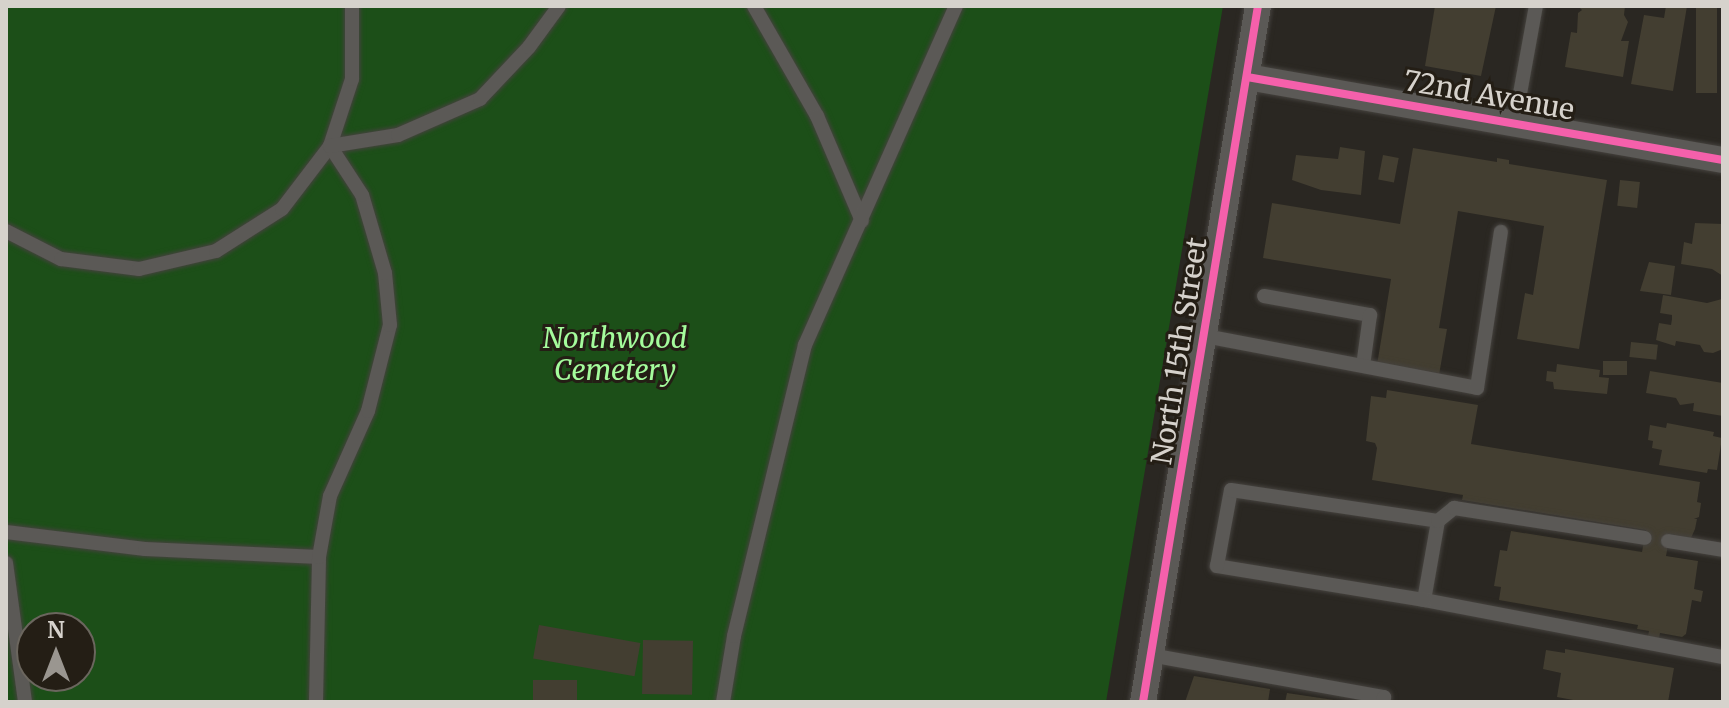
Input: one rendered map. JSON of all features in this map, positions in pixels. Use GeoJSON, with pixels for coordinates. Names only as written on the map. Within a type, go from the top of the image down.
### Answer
{"type":"FeatureCollection","features":[{"type":"Feature","properties":{"kind":"street","name":"North 15th Street"},"geometry":{"type":"LineString","coordinates":[[1143,702],[1258,6]]}},
{"type":"Feature","properties":{"kind":"street","name":"72nd Avenue"},"geometry":{"type":"LineString","coordinates":[[1247,77],[1515,121],[1723,160]]}},
{"type":"Feature","properties":{"kind":"lane"},"geometry":{"type":"LineString","coordinates":[[6,231],[61,259],[139,269],[216,251],[282,209],[330,146],[352,79],[352,6]]}},
{"type":"Feature","properties":{"kind":"lane"},"geometry":{"type":"LineString","coordinates":[[330,146],[398,135],[480,99],[529,47],[559,6]]}},
{"type":"Feature","properties":{"kind":"lane"},"geometry":{"type":"LineString","coordinates":[[754,6],[817,116],[862,221]]}},
{"type":"Feature","properties":{"kind":"lane"},"geometry":{"type":"LineString","coordinates":[[723,702],[734,636],[805,345],[956,6]]}},
{"type":"Feature","properties":{"kind":"lane"},"geometry":{"type":"LineString","coordinates":[[1515,121],[1536,6]]}},
{"type":"Feature","properties":{"kind":"lane"},"geometry":{"type":"LineString","coordinates":[[316,702],[319,557],[330,496],[368,411],[390,325],[385,273],[362,195],[330,146]]}},
{"type":"Feature","properties":{"kind":"lane"},"geometry":{"type":"LineString","coordinates":[[1205,336],[1477,388],[1501,232]]}},
{"type":"Feature","properties":{"kind":"lane"},"geometry":{"type":"LineString","coordinates":[[1264,296],[1370,315],[1363,366]]}},
{"type":"Feature","properties":{"kind":"lane"},"geometry":{"type":"LineString","coordinates":[[1438,521],[1231,490],[1217,566],[1424,600],[1723,657]]}},
{"type":"Feature","properties":{"kind":"lane"},"geometry":{"type":"LineString","coordinates":[[1424,600],[1438,521],[1454,508],[1645,538]]}},
{"type":"Feature","properties":{"kind":"lane"},"geometry":{"type":"LineString","coordinates":[[6,532],[145,549],[319,557]]}},
{"type":"Feature","properties":{"kind":"lane"},"geometry":{"type":"LineString","coordinates":[[1668,541],[1723,550]]}},
{"type":"Feature","properties":{"kind":"lane"},"geometry":{"type":"LineString","coordinates":[[6,563],[25,702]]}},
{"type":"Feature","properties":{"kind":"lane"},"geometry":{"type":"LineString","coordinates":[[1150,655],[1384,697],[1383,702]]}},
{"type":"Feature","properties":{"kind":"green space","name":"Northwood Cemetery"},"geometry":{"type":"Polygon","coordinates":[[[6,6],[1223,6],[1106,702],[6,702],[6,6]]]}},
{"type":"Feature","properties":{"kind":"building"},"geometry":{"type":"Polygon","coordinates":[[[1435,6],[1496,6],[1481,76],[1425,66],[1435,6]]]}},
{"type":"Feature","properties":{"kind":"building"},"geometry":{"type":"Polygon","coordinates":[[[1578,6],[1625,6],[1624,15],[1628,22],[1621,41],[1629,41],[1623,77],[1565,67],[1571,32],[1577,33],[1578,13],[1582,10],[1578,6]]]}},
{"type":"Feature","properties":{"kind":"building"},"geometry":{"type":"Polygon","coordinates":[[[1666,6],[1687,6],[1673,91],[1631,84],[1644,15],[1664,18],[1666,6]]]}},
{"type":"Feature","properties":{"kind":"building"},"geometry":{"type":"Polygon","coordinates":[[[1696,6],[1717,6],[1717,93],[1696,93],[1696,6]]]}},
{"type":"Feature","properties":{"kind":"building"},"geometry":{"type":"Polygon","coordinates":[[[1340,147],[1365,151],[1361,195],[1321,190],[1292,180],[1296,155],[1338,159],[1340,147]]]}},
{"type":"Feature","properties":{"kind":"building"},"geometry":{"type":"Polygon","coordinates":[[[1413,148],[1497,162],[1497,158],[1509,160],[1509,164],[1607,180],[1579,349],[1517,339],[1525,293],[1533,295],[1544,226],[1458,211],[1439,328],[1447,329],[1439,375],[1377,365],[1391,279],[1263,258],[1272,203],[1400,224],[1413,148]]]}},
{"type":"Feature","properties":{"kind":"building"},"geometry":{"type":"Polygon","coordinates":[[[1383,155],[1399,158],[1394,183],[1378,180],[1383,155]]]}},
{"type":"Feature","properties":{"kind":"building"},"geometry":{"type":"Polygon","coordinates":[[[1620,180],[1640,182],[1637,208],[1617,206],[1620,180]]]}},
{"type":"Feature","properties":{"kind":"building"},"geometry":{"type":"Polygon","coordinates":[[[1695,223],[1723,224],[1723,276],[1712,269],[1681,264],[1684,242],[1692,244],[1695,223]]]}},
{"type":"Feature","properties":{"kind":"building"},"geometry":{"type":"Polygon","coordinates":[[[1649,262],[1675,266],[1671,295],[1640,291],[1649,262]]]}},
{"type":"Feature","properties":{"kind":"building"},"geometry":{"type":"Polygon","coordinates":[[[1663,295],[1707,303],[1722,299],[1723,349],[1704,352],[1700,345],[1676,341],[1675,346],[1656,340],[1659,323],[1671,325],[1672,319],[1672,315],[1660,313],[1663,295]]]}},
{"type":"Feature","properties":{"kind":"building"},"geometry":{"type":"Polygon","coordinates":[[[1631,342],[1658,345],[1656,360],[1629,357],[1631,342]]]}},
{"type":"Feature","properties":{"kind":"building"},"geometry":{"type":"Polygon","coordinates":[[[1603,361],[1627,361],[1627,375],[1603,375],[1603,361]]]}},
{"type":"Feature","properties":{"kind":"building"},"geometry":{"type":"Polygon","coordinates":[[[1557,364],[1600,370],[1599,377],[1609,378],[1607,394],[1554,389],[1553,382],[1546,381],[1547,371],[1556,372],[1557,364]]]}},
{"type":"Feature","properties":{"kind":"building"},"geometry":{"type":"Polygon","coordinates":[[[1650,371],[1723,383],[1723,416],[1693,411],[1694,403],[1680,405],[1676,398],[1646,393],[1650,371]]]}},
{"type":"Feature","properties":{"kind":"building"},"geometry":{"type":"Polygon","coordinates":[[[1387,390],[1478,405],[1471,444],[1700,482],[1697,502],[1701,503],[1699,517],[1694,519],[1697,519],[1691,538],[1670,534],[1666,556],[1698,561],[1694,589],[1703,591],[1701,602],[1692,600],[1686,634],[1682,637],[1660,633],[1658,643],[1647,641],[1649,631],[1637,629],[1638,625],[1499,600],[1501,587],[1494,586],[1500,550],[1507,551],[1511,531],[1642,552],[1646,530],[1462,500],[1463,495],[1372,480],[1377,448],[1375,443],[1366,441],[1371,396],[1386,398],[1387,390]]]}},
{"type":"Feature","properties":{"kind":"building"},"geometry":{"type":"Polygon","coordinates":[[[1667,423],[1714,432],[1713,436],[1722,438],[1717,470],[1708,469],[1707,473],[1659,465],[1662,450],[1652,448],[1653,441],[1648,440],[1650,425],[1666,428],[1667,423]]]}},
{"type":"Feature","properties":{"kind":"building"},"geometry":{"type":"Polygon","coordinates":[[[539,625],[640,643],[635,676],[533,658],[539,625]]]}},
{"type":"Feature","properties":{"kind":"building"},"geometry":{"type":"Polygon","coordinates":[[[643,640],[693,641],[692,695],[642,694],[643,640]]]}},
{"type":"Feature","properties":{"kind":"building"},"geometry":{"type":"Polygon","coordinates":[[[1565,649],[1674,668],[1668,702],[1584,702],[1557,697],[1561,673],[1543,669],[1546,650],[1565,653],[1565,649]]]}},
{"type":"Feature","properties":{"kind":"building"},"geometry":{"type":"Polygon","coordinates":[[[1194,676],[1270,689],[1268,702],[1185,702],[1194,676]]]}},
{"type":"Feature","properties":{"kind":"building"},"geometry":{"type":"Polygon","coordinates":[[[533,680],[577,680],[577,702],[533,702],[533,680]]]}},
{"type":"Feature","properties":{"kind":"building"},"geometry":{"type":"Polygon","coordinates":[[[1287,693],[1334,700],[1334,702],[1285,702],[1287,693]]]}},
{"type":"Feature","properties":{"kind":"cycle path"},"geometry":{"type":"LineString","coordinates":[[1143,702],[1258,6]]}},
{"type":"Feature","properties":{"kind":"cycle path"},"geometry":{"type":"LineString","coordinates":[[1247,77],[1723,160]]}}]}
